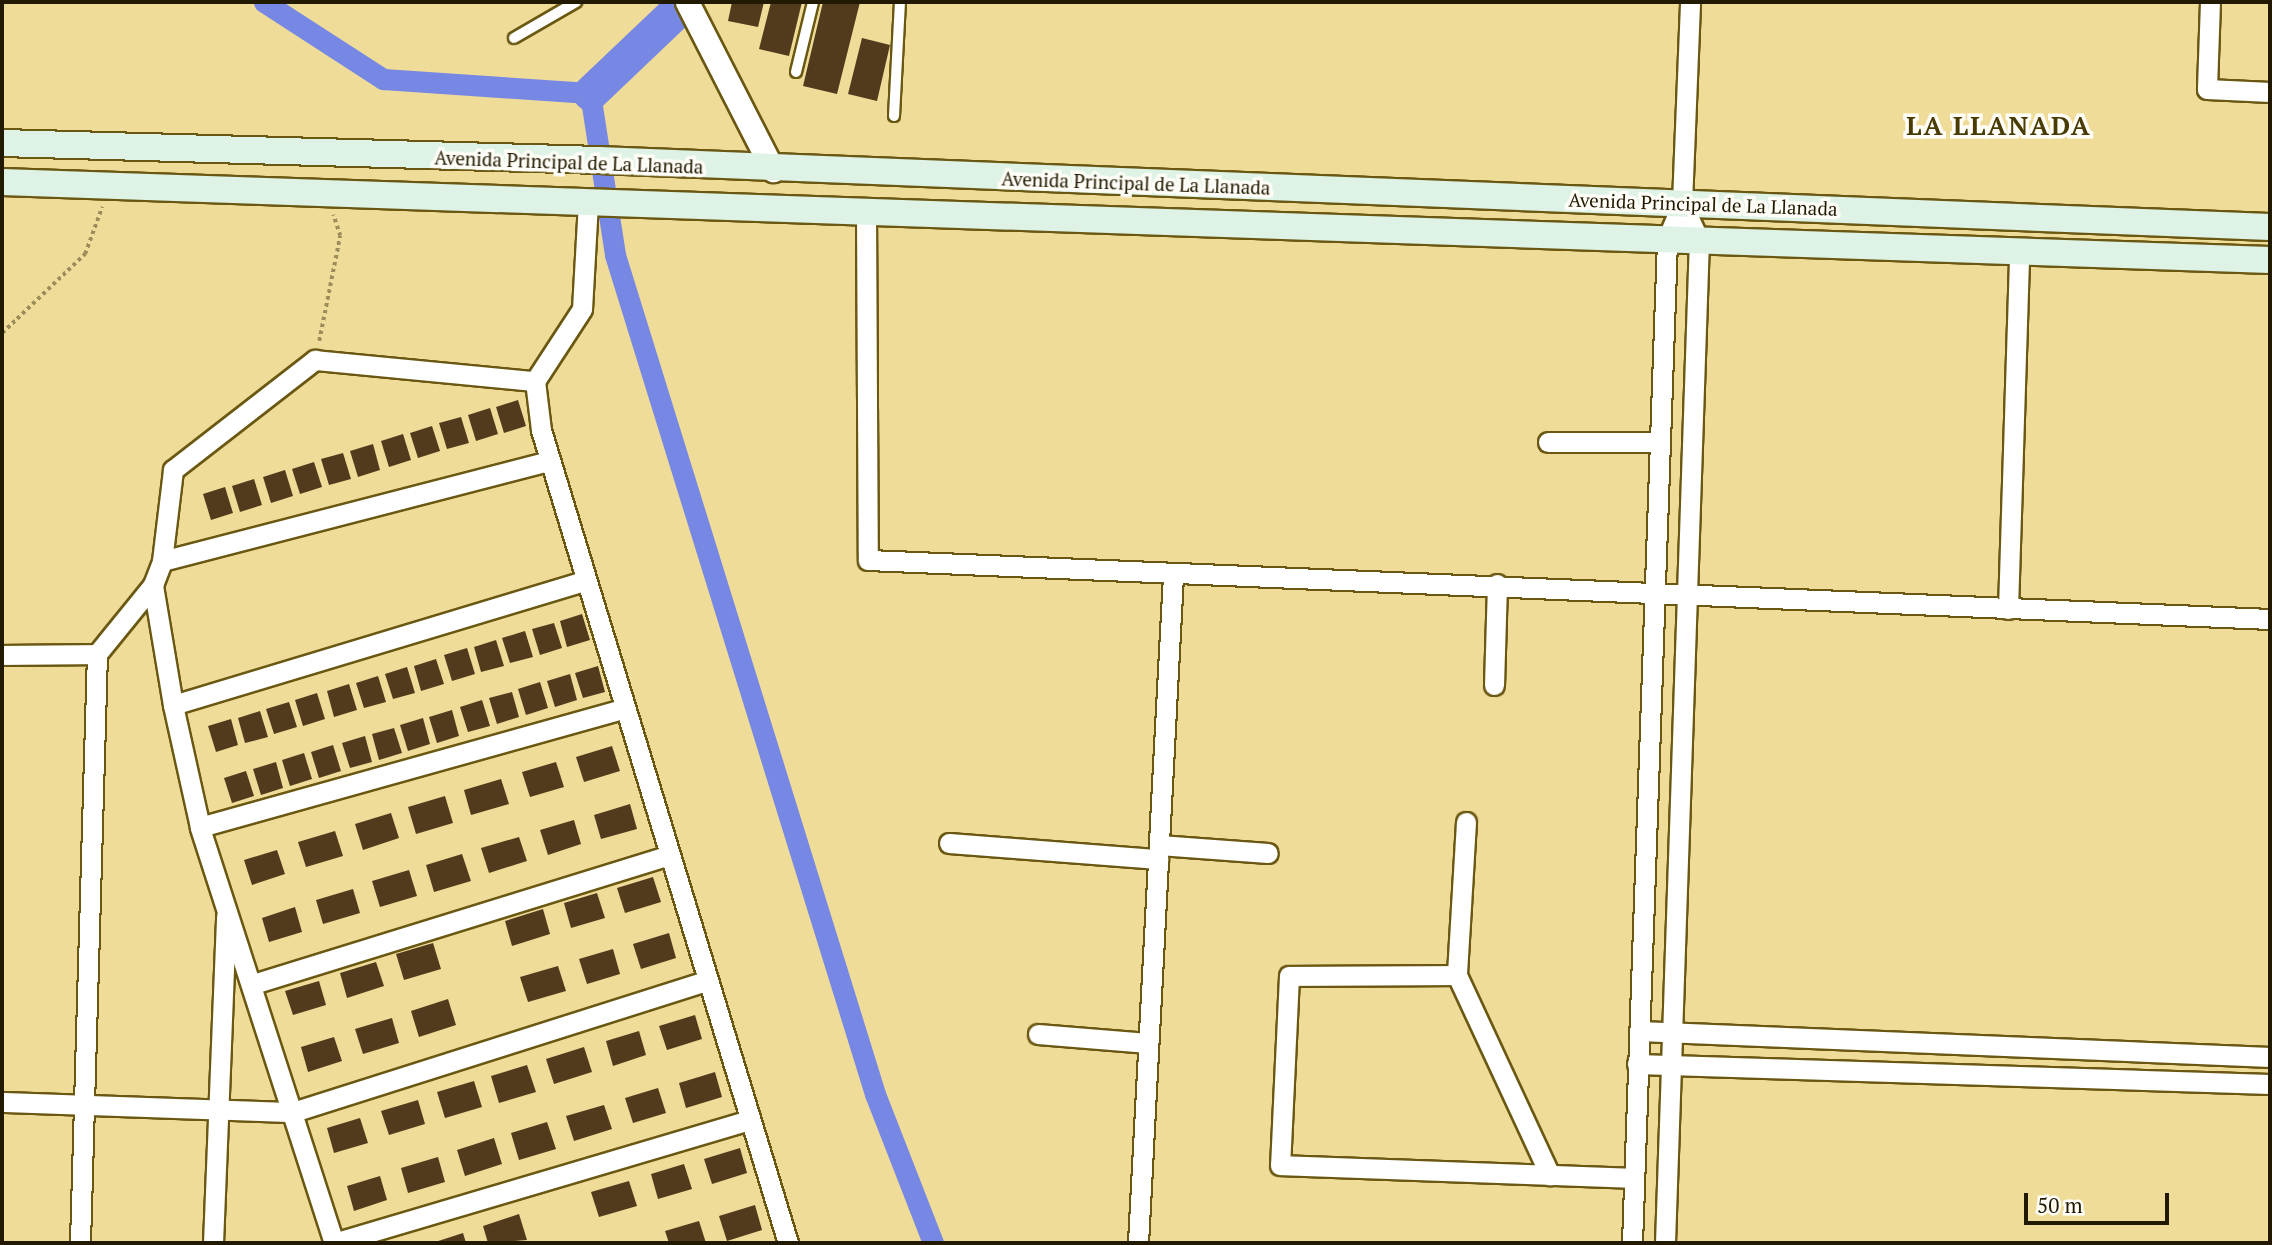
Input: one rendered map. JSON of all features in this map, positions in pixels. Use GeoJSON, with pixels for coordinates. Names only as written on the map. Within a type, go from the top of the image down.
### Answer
{"type":"FeatureCollection","features":[{"type":"Feature","properties":{"kind":"main road","name":"Avenida Principal de La Llanada"},"geometry":{"type":"LineString","coordinates":[[2,143],[1682,202],[2270,227]]}},
{"type":"Feature","properties":{"kind":"main road"},"geometry":{"type":"LineString","coordinates":[[747,208],[768,191],[773,170]]}},
{"type":"Feature","properties":{"kind":"main road"},"geometry":{"type":"LineString","coordinates":[[773,170],[786,193],[809,210]]}},
{"type":"Feature","properties":{"kind":"main road","name":"Avenida Principal de La Llanada"},"geometry":{"type":"LineString","coordinates":[[2,182],[2270,260]]}},
{"type":"Feature","properties":{"kind":"street"},"geometry":{"type":"LineString","coordinates":[[687,2],[773,170]]}},
{"type":"Feature","properties":{"kind":"street"},"geometry":{"type":"LineString","coordinates":[[1632,1243],[1667,239],[1682,202],[1690,2]]}},
{"type":"Feature","properties":{"kind":"street"},"geometry":{"type":"LineString","coordinates":[[2210,2],[2207,89],[2270,92]]}},
{"type":"Feature","properties":{"kind":"street"},"geometry":{"type":"LineString","coordinates":[[588,202],[582,309],[535,381],[548,461],[670,855],[748,1120],[788,1243]]}},
{"type":"Feature","properties":{"kind":"street"},"geometry":{"type":"LineString","coordinates":[[1665,1243],[1670,1032],[1699,240],[1682,202]]}},
{"type":"Feature","properties":{"kind":"street"},"geometry":{"type":"LineString","coordinates":[[866,212],[869,561],[1172,575],[1655,588],[1686,595],[2270,619]]}},
{"type":"Feature","properties":{"kind":"street"},"geometry":{"type":"LineString","coordinates":[[2008,609],[2019,251]]}},
{"type":"Feature","properties":{"kind":"street"},"geometry":{"type":"LineString","coordinates":[[80,1243],[97,654],[153,585],[162,561],[173,470],[315,360],[535,381]]}},
{"type":"Feature","properties":{"kind":"street"},"geometry":{"type":"LineString","coordinates":[[1548,442],[1660,442]]}},
{"type":"Feature","properties":{"kind":"street"},"geometry":{"type":"LineString","coordinates":[[162,561],[548,461]]}},
{"type":"Feature","properties":{"kind":"street"},"geometry":{"type":"LineString","coordinates":[[1138,1243],[1172,575]]}},
{"type":"Feature","properties":{"kind":"street"},"geometry":{"type":"LineString","coordinates":[[173,705],[583,581]]}},
{"type":"Feature","properties":{"kind":"street"},"geometry":{"type":"LineString","coordinates":[[1494,685],[1497,584]]}},
{"type":"Feature","properties":{"kind":"street"},"geometry":{"type":"LineString","coordinates":[[153,585],[173,705],[200,827],[253,984],[334,1243],[748,1120]]}},
{"type":"Feature","properties":{"kind":"street"},"geometry":{"type":"LineString","coordinates":[[2,655],[97,654]]}},
{"type":"Feature","properties":{"kind":"street"},"geometry":{"type":"LineString","coordinates":[[200,827],[624,709]]}},
{"type":"Feature","properties":{"kind":"street"},"geometry":{"type":"LineString","coordinates":[[1466,822],[1457,975],[1550,1175]]}},
{"type":"Feature","properties":{"kind":"street"},"geometry":{"type":"LineString","coordinates":[[950,843],[1158,852],[1268,853]]}},
{"type":"Feature","properties":{"kind":"street"},"geometry":{"type":"LineString","coordinates":[[253,984],[670,855]]}},
{"type":"Feature","properties":{"kind":"street"},"geometry":{"type":"LineString","coordinates":[[213,1243],[226,904]]}},
{"type":"Feature","properties":{"kind":"street"},"geometry":{"type":"LineString","coordinates":[[1457,975],[1289,976],[1280,1165],[1634,1178]]}},
{"type":"Feature","properties":{"kind":"street"},"geometry":{"type":"LineString","coordinates":[[2,1102],[293,1112],[707,981]]}},
{"type":"Feature","properties":{"kind":"street"},"geometry":{"type":"LineString","coordinates":[[1639,1031],[2270,1058]]}},
{"type":"Feature","properties":{"kind":"street"},"geometry":{"type":"LineString","coordinates":[[1038,1034],[1149,1043]]}},
{"type":"Feature","properties":{"kind":"street"},"geometry":{"type":"LineString","coordinates":[[1637,1064],[2270,1084]]}},
{"type":"Feature","properties":{"kind":"lane"},"geometry":{"type":"LineString","coordinates":[[514,38],[576,2]]}},
{"type":"Feature","properties":{"kind":"lane"},"geometry":{"type":"LineString","coordinates":[[796,72],[813,2]]}},
{"type":"Feature","properties":{"kind":"lane"},"geometry":{"type":"LineString","coordinates":[[894,116],[900,2]]}},
{"type":"Feature","properties":{"kind":"path"},"geometry":{"type":"LineString","coordinates":[[2,333],[85,254],[110,186]]}},
{"type":"Feature","properties":{"kind":"path"},"geometry":{"type":"LineString","coordinates":[[315,360],[340,236],[326,193]]}},
{"type":"Feature","properties":{"kind":"building"},"geometry":{"type":"Polygon","coordinates":[[[732,2],[764,2],[758,27],[728,21],[732,2]]]}},
{"type":"Feature","properties":{"kind":"building"},"geometry":{"type":"Polygon","coordinates":[[[771,2],[802,2],[789,56],[759,49],[771,2]]]}},
{"type":"Feature","properties":{"kind":"building"},"geometry":{"type":"Polygon","coordinates":[[[823,2],[860,2],[837,94],[803,86],[823,2]]]}},
{"type":"Feature","properties":{"kind":"building"},"geometry":{"type":"Polygon","coordinates":[[[862,38],[890,45],[877,101],[848,94],[862,38]]]}},
{"type":"Feature","properties":{"kind":"building"},"geometry":{"type":"Polygon","coordinates":[[[518,400],[526,426],[504,433],[496,407],[518,400]]]}},
{"type":"Feature","properties":{"kind":"building"},"geometry":{"type":"Polygon","coordinates":[[[490,408],[498,434],[476,441],[468,415],[490,408]]]}},
{"type":"Feature","properties":{"kind":"building"},"geometry":{"type":"Polygon","coordinates":[[[461,417],[469,443],[447,449],[439,423],[461,417]]]}},
{"type":"Feature","properties":{"kind":"building"},"geometry":{"type":"Polygon","coordinates":[[[432,426],[440,451],[418,458],[410,433],[432,426]]]}},
{"type":"Feature","properties":{"kind":"building"},"geometry":{"type":"Polygon","coordinates":[[[403,434],[411,460],[389,467],[381,441],[403,434]]]}},
{"type":"Feature","properties":{"kind":"building"},"geometry":{"type":"Polygon","coordinates":[[[373,444],[380,470],[358,477],[350,451],[373,444]]]}},
{"type":"Feature","properties":{"kind":"building"},"geometry":{"type":"Polygon","coordinates":[[[343,453],[351,479],[329,485],[321,459],[343,453]]]}},
{"type":"Feature","properties":{"kind":"building"},"geometry":{"type":"Polygon","coordinates":[[[314,462],[322,487],[300,494],[292,469],[314,462]]]}},
{"type":"Feature","properties":{"kind":"building"},"geometry":{"type":"Polygon","coordinates":[[[285,470],[293,496],[271,503],[263,477],[285,470]]]}},
{"type":"Feature","properties":{"kind":"building"},"geometry":{"type":"Polygon","coordinates":[[[254,479],[262,505],[240,512],[232,486],[254,479]]]}},
{"type":"Feature","properties":{"kind":"building"},"geometry":{"type":"Polygon","coordinates":[[[225,487],[233,513],[211,520],[203,494],[225,487]]]}},
{"type":"Feature","properties":{"kind":"building"},"geometry":{"type":"Polygon","coordinates":[[[582,614],[590,640],[567,647],[560,621],[582,614]]]}},
{"type":"Feature","properties":{"kind":"building"},"geometry":{"type":"Polygon","coordinates":[[[554,623],[562,648],[540,655],[532,629],[554,623]]]}},
{"type":"Feature","properties":{"kind":"building"},"geometry":{"type":"Polygon","coordinates":[[[525,631],[533,657],[510,663],[502,638],[525,631]]]}},
{"type":"Feature","properties":{"kind":"building"},"geometry":{"type":"Polygon","coordinates":[[[496,640],[504,666],[481,672],[474,647],[496,640]]]}},
{"type":"Feature","properties":{"kind":"building"},"geometry":{"type":"Polygon","coordinates":[[[467,648],[475,674],[452,681],[444,655],[467,648]]]}},
{"type":"Feature","properties":{"kind":"building"},"geometry":{"type":"Polygon","coordinates":[[[436,659],[444,684],[421,691],[414,666],[436,659]]]}},
{"type":"Feature","properties":{"kind":"building"},"geometry":{"type":"Polygon","coordinates":[[[598,666],[605,692],[583,698],[575,673],[598,666]]]}},
{"type":"Feature","properties":{"kind":"building"},"geometry":{"type":"Polygon","coordinates":[[[407,667],[415,693],[393,699],[385,674],[407,667]]]}},
{"type":"Feature","properties":{"kind":"building"},"geometry":{"type":"Polygon","coordinates":[[[570,674],[577,700],[555,707],[547,681],[570,674]]]}},
{"type":"Feature","properties":{"kind":"building"},"geometry":{"type":"Polygon","coordinates":[[[378,676],[386,702],[364,708],[356,683],[378,676]]]}},
{"type":"Feature","properties":{"kind":"building"},"geometry":{"type":"Polygon","coordinates":[[[540,682],[548,708],[526,715],[518,689],[540,682]]]}},
{"type":"Feature","properties":{"kind":"building"},"geometry":{"type":"Polygon","coordinates":[[[349,684],[357,710],[334,717],[327,691],[349,684]]]}},
{"type":"Feature","properties":{"kind":"building"},"geometry":{"type":"Polygon","coordinates":[[[512,692],[519,717],[497,724],[489,698],[512,692]]]}},
{"type":"Feature","properties":{"kind":"building"},"geometry":{"type":"Polygon","coordinates":[[[317,693],[325,719],[303,726],[295,700],[317,693]]]}},
{"type":"Feature","properties":{"kind":"building"},"geometry":{"type":"Polygon","coordinates":[[[482,700],[490,726],[468,732],[460,707],[482,700]]]}},
{"type":"Feature","properties":{"kind":"building"},"geometry":{"type":"Polygon","coordinates":[[[289,702],[297,727],[274,734],[266,709],[289,702]]]}},
{"type":"Feature","properties":{"kind":"building"},"geometry":{"type":"Polygon","coordinates":[[[452,710],[459,736],[437,743],[429,717],[452,710]]]}},
{"type":"Feature","properties":{"kind":"building"},"geometry":{"type":"Polygon","coordinates":[[[260,711],[268,737],[245,743],[238,718],[260,711]]]}},
{"type":"Feature","properties":{"kind":"building"},"geometry":{"type":"Polygon","coordinates":[[[423,718],[430,744],[408,751],[400,725],[423,718]]]}},
{"type":"Feature","properties":{"kind":"building"},"geometry":{"type":"Polygon","coordinates":[[[231,719],[238,745],[216,752],[208,726],[231,719]]]}},
{"type":"Feature","properties":{"kind":"building"},"geometry":{"type":"Polygon","coordinates":[[[394,728],[402,753],[379,760],[372,734],[394,728]]]}},
{"type":"Feature","properties":{"kind":"building"},"geometry":{"type":"Polygon","coordinates":[[[365,736],[372,762],[350,768],[342,743],[365,736]]]}},
{"type":"Feature","properties":{"kind":"building"},"geometry":{"type":"Polygon","coordinates":[[[333,745],[341,771],[319,778],[311,752],[333,745]]]}},
{"type":"Feature","properties":{"kind":"building"},"geometry":{"type":"Polygon","coordinates":[[[612,746],[620,771],[584,782],[576,757],[612,746]]]}},
{"type":"Feature","properties":{"kind":"building"},"geometry":{"type":"Polygon","coordinates":[[[304,753],[312,779],[290,786],[282,760],[304,753]]]}},
{"type":"Feature","properties":{"kind":"building"},"geometry":{"type":"Polygon","coordinates":[[[276,762],[283,788],[261,795],[253,769],[276,762]]]}},
{"type":"Feature","properties":{"kind":"building"},"geometry":{"type":"Polygon","coordinates":[[[556,762],[564,787],[530,797],[522,772],[556,762]]]}},
{"type":"Feature","properties":{"kind":"building"},"geometry":{"type":"Polygon","coordinates":[[[246,771],[254,796],[232,803],[224,778],[246,771]]]}},
{"type":"Feature","properties":{"kind":"building"},"geometry":{"type":"Polygon","coordinates":[[[501,779],[509,804],[471,815],[464,790],[501,779]]]}},
{"type":"Feature","properties":{"kind":"building"},"geometry":{"type":"Polygon","coordinates":[[[445,796],[453,823],[416,834],[408,807],[445,796]]]}},
{"type":"Feature","properties":{"kind":"building"},"geometry":{"type":"Polygon","coordinates":[[[630,804],[637,829],[601,839],[594,815],[630,804]]]}},
{"type":"Feature","properties":{"kind":"building"},"geometry":{"type":"Polygon","coordinates":[[[391,813],[399,838],[363,850],[355,824],[391,813]]]}},
{"type":"Feature","properties":{"kind":"building"},"geometry":{"type":"Polygon","coordinates":[[[574,820],[581,844],[548,855],[540,830],[574,820]]]}},
{"type":"Feature","properties":{"kind":"building"},"geometry":{"type":"Polygon","coordinates":[[[335,831],[343,856],[306,867],[298,842],[335,831]]]}},
{"type":"Feature","properties":{"kind":"building"},"geometry":{"type":"Polygon","coordinates":[[[519,837],[527,861],[489,873],[481,848],[519,837]]]}},
{"type":"Feature","properties":{"kind":"building"},"geometry":{"type":"Polygon","coordinates":[[[277,850],[285,874],[252,885],[244,860],[277,850]]]}},
{"type":"Feature","properties":{"kind":"building"},"geometry":{"type":"Polygon","coordinates":[[[462,854],[471,881],[434,892],[426,865],[462,854]]]}},
{"type":"Feature","properties":{"kind":"building"},"geometry":{"type":"Polygon","coordinates":[[[409,870],[417,896],[380,907],[372,881],[409,870]]]}},
{"type":"Feature","properties":{"kind":"building"},"geometry":{"type":"Polygon","coordinates":[[[653,877],[661,902],[625,913],[617,888],[653,877]]]}},
{"type":"Feature","properties":{"kind":"building"},"geometry":{"type":"Polygon","coordinates":[[[353,889],[360,913],[323,924],[316,900],[353,889]]]}},
{"type":"Feature","properties":{"kind":"building"},"geometry":{"type":"Polygon","coordinates":[[[597,893],[605,918],[571,928],[564,903],[597,893]]]}},
{"type":"Feature","properties":{"kind":"building"},"geometry":{"type":"Polygon","coordinates":[[[295,907],[302,932],[269,942],[262,918],[295,907]]]}},
{"type":"Feature","properties":{"kind":"building"},"geometry":{"type":"Polygon","coordinates":[[[543,909],[550,934],[512,946],[505,921],[543,909]]]}},
{"type":"Feature","properties":{"kind":"building"},"geometry":{"type":"Polygon","coordinates":[[[669,933],[676,958],[641,969],[633,944],[669,933]]]}},
{"type":"Feature","properties":{"kind":"building"},"geometry":{"type":"Polygon","coordinates":[[[433,943],[441,969],[404,980],[396,954],[433,943]]]}},
{"type":"Feature","properties":{"kind":"building"},"geometry":{"type":"Polygon","coordinates":[[[613,949],[620,974],[587,984],[579,959],[613,949]]]}},
{"type":"Feature","properties":{"kind":"building"},"geometry":{"type":"Polygon","coordinates":[[[376,962],[384,986],[347,998],[340,973],[376,962]]]}},
{"type":"Feature","properties":{"kind":"building"},"geometry":{"type":"Polygon","coordinates":[[[558,966],[566,991],[528,1002],[520,977],[558,966]]]}},
{"type":"Feature","properties":{"kind":"building"},"geometry":{"type":"Polygon","coordinates":[[[319,981],[326,1005],[293,1015],[285,991],[319,981]]]}},
{"type":"Feature","properties":{"kind":"building"},"geometry":{"type":"Polygon","coordinates":[[[448,999],[456,1025],[419,1037],[411,1011],[448,999]]]}},
{"type":"Feature","properties":{"kind":"building"},"geometry":{"type":"Polygon","coordinates":[[[695,1015],[702,1039],[667,1050],[659,1026],[695,1015]]]}},
{"type":"Feature","properties":{"kind":"building"},"geometry":{"type":"Polygon","coordinates":[[[392,1018],[399,1043],[363,1054],[355,1029],[392,1018]]]}},
{"type":"Feature","properties":{"kind":"building"},"geometry":{"type":"Polygon","coordinates":[[[639,1031],[646,1055],[613,1066],[606,1041],[639,1031]]]}},
{"type":"Feature","properties":{"kind":"building"},"geometry":{"type":"Polygon","coordinates":[[[334,1037],[342,1061],[308,1072],[301,1047],[334,1037]]]}},
{"type":"Feature","properties":{"kind":"building"},"geometry":{"type":"Polygon","coordinates":[[[584,1047],[592,1072],[554,1084],[546,1059],[584,1047]]]}},
{"type":"Feature","properties":{"kind":"building"},"geometry":{"type":"Polygon","coordinates":[[[527,1065],[536,1092],[499,1103],[491,1076],[527,1065]]]}},
{"type":"Feature","properties":{"kind":"building"},"geometry":{"type":"Polygon","coordinates":[[[715,1072],[722,1097],[686,1108],[679,1083],[715,1072]]]}},
{"type":"Feature","properties":{"kind":"building"},"geometry":{"type":"Polygon","coordinates":[[[474,1081],[482,1107],[445,1118],[437,1092],[474,1081]]]}},
{"type":"Feature","properties":{"kind":"building"},"geometry":{"type":"Polygon","coordinates":[[[658,1088],[666,1113],[633,1123],[625,1098],[658,1088]]]}},
{"type":"Feature","properties":{"kind":"building"},"geometry":{"type":"Polygon","coordinates":[[[418,1100],[425,1124],[389,1135],[381,1111],[418,1100]]]}},
{"type":"Feature","properties":{"kind":"building"},"geometry":{"type":"Polygon","coordinates":[[[604,1105],[612,1129],[574,1141],[566,1116],[604,1105]]]}},
{"type":"Feature","properties":{"kind":"building"},"geometry":{"type":"Polygon","coordinates":[[[360,1118],[368,1143],[334,1153],[327,1128],[360,1118]]]}},
{"type":"Feature","properties":{"kind":"building"},"geometry":{"type":"Polygon","coordinates":[[[547,1122],[556,1149],[519,1160],[511,1133],[547,1122]]]}},
{"type":"Feature","properties":{"kind":"building"},"geometry":{"type":"Polygon","coordinates":[[[494,1138],[502,1164],[465,1176],[457,1150],[494,1138]]]}},
{"type":"Feature","properties":{"kind":"building"},"geometry":{"type":"Polygon","coordinates":[[[740,1148],[747,1173],[712,1184],[704,1159],[740,1148]]]}},
{"type":"Feature","properties":{"kind":"building"},"geometry":{"type":"Polygon","coordinates":[[[438,1157],[445,1182],[408,1193],[401,1168],[438,1157]]]}},
{"type":"Feature","properties":{"kind":"building"},"geometry":{"type":"Polygon","coordinates":[[[684,1164],[692,1189],[658,1199],[651,1174],[684,1164]]]}},
{"type":"Feature","properties":{"kind":"building"},"geometry":{"type":"Polygon","coordinates":[[[380,1176],[387,1200],[354,1211],[347,1186],[380,1176]]]}},
{"type":"Feature","properties":{"kind":"building"},"geometry":{"type":"Polygon","coordinates":[[[629,1181],[637,1206],[599,1217],[591,1192],[629,1181]]]}},
{"type":"Feature","properties":{"kind":"building"},"geometry":{"type":"Polygon","coordinates":[[[755,1205],[762,1230],[727,1241],[719,1216],[755,1205]]]}},
{"type":"Feature","properties":{"kind":"building"},"geometry":{"type":"Polygon","coordinates":[[[519,1214],[527,1240],[488,1243],[483,1226],[519,1214]]]}},
{"type":"Feature","properties":{"kind":"building"},"geometry":{"type":"Polygon","coordinates":[[[699,1221],[706,1243],[669,1243],[665,1231],[699,1221]]]}},
{"type":"Feature","properties":{"kind":"building"},"geometry":{"type":"Polygon","coordinates":[[[463,1233],[466,1243],[432,1243],[463,1233]]]}},
{"type":"Feature","properties":{"kind":"waterway"},"geometry":{"type":"LineString","coordinates":[[264,2],[383,79],[590,93],[615,255],[875,1094],[933,1243]]}},
{"type":"Feature","properties":{"kind":"waterway"},"geometry":{"type":"LineString","coordinates":[[590,93],[672,15]]}},
{"type":"Feature","properties":{"kind":"district","name":"LA LLANADA"},"geometry":{"type":"Point","coordinates":[1999,126]}}]}
